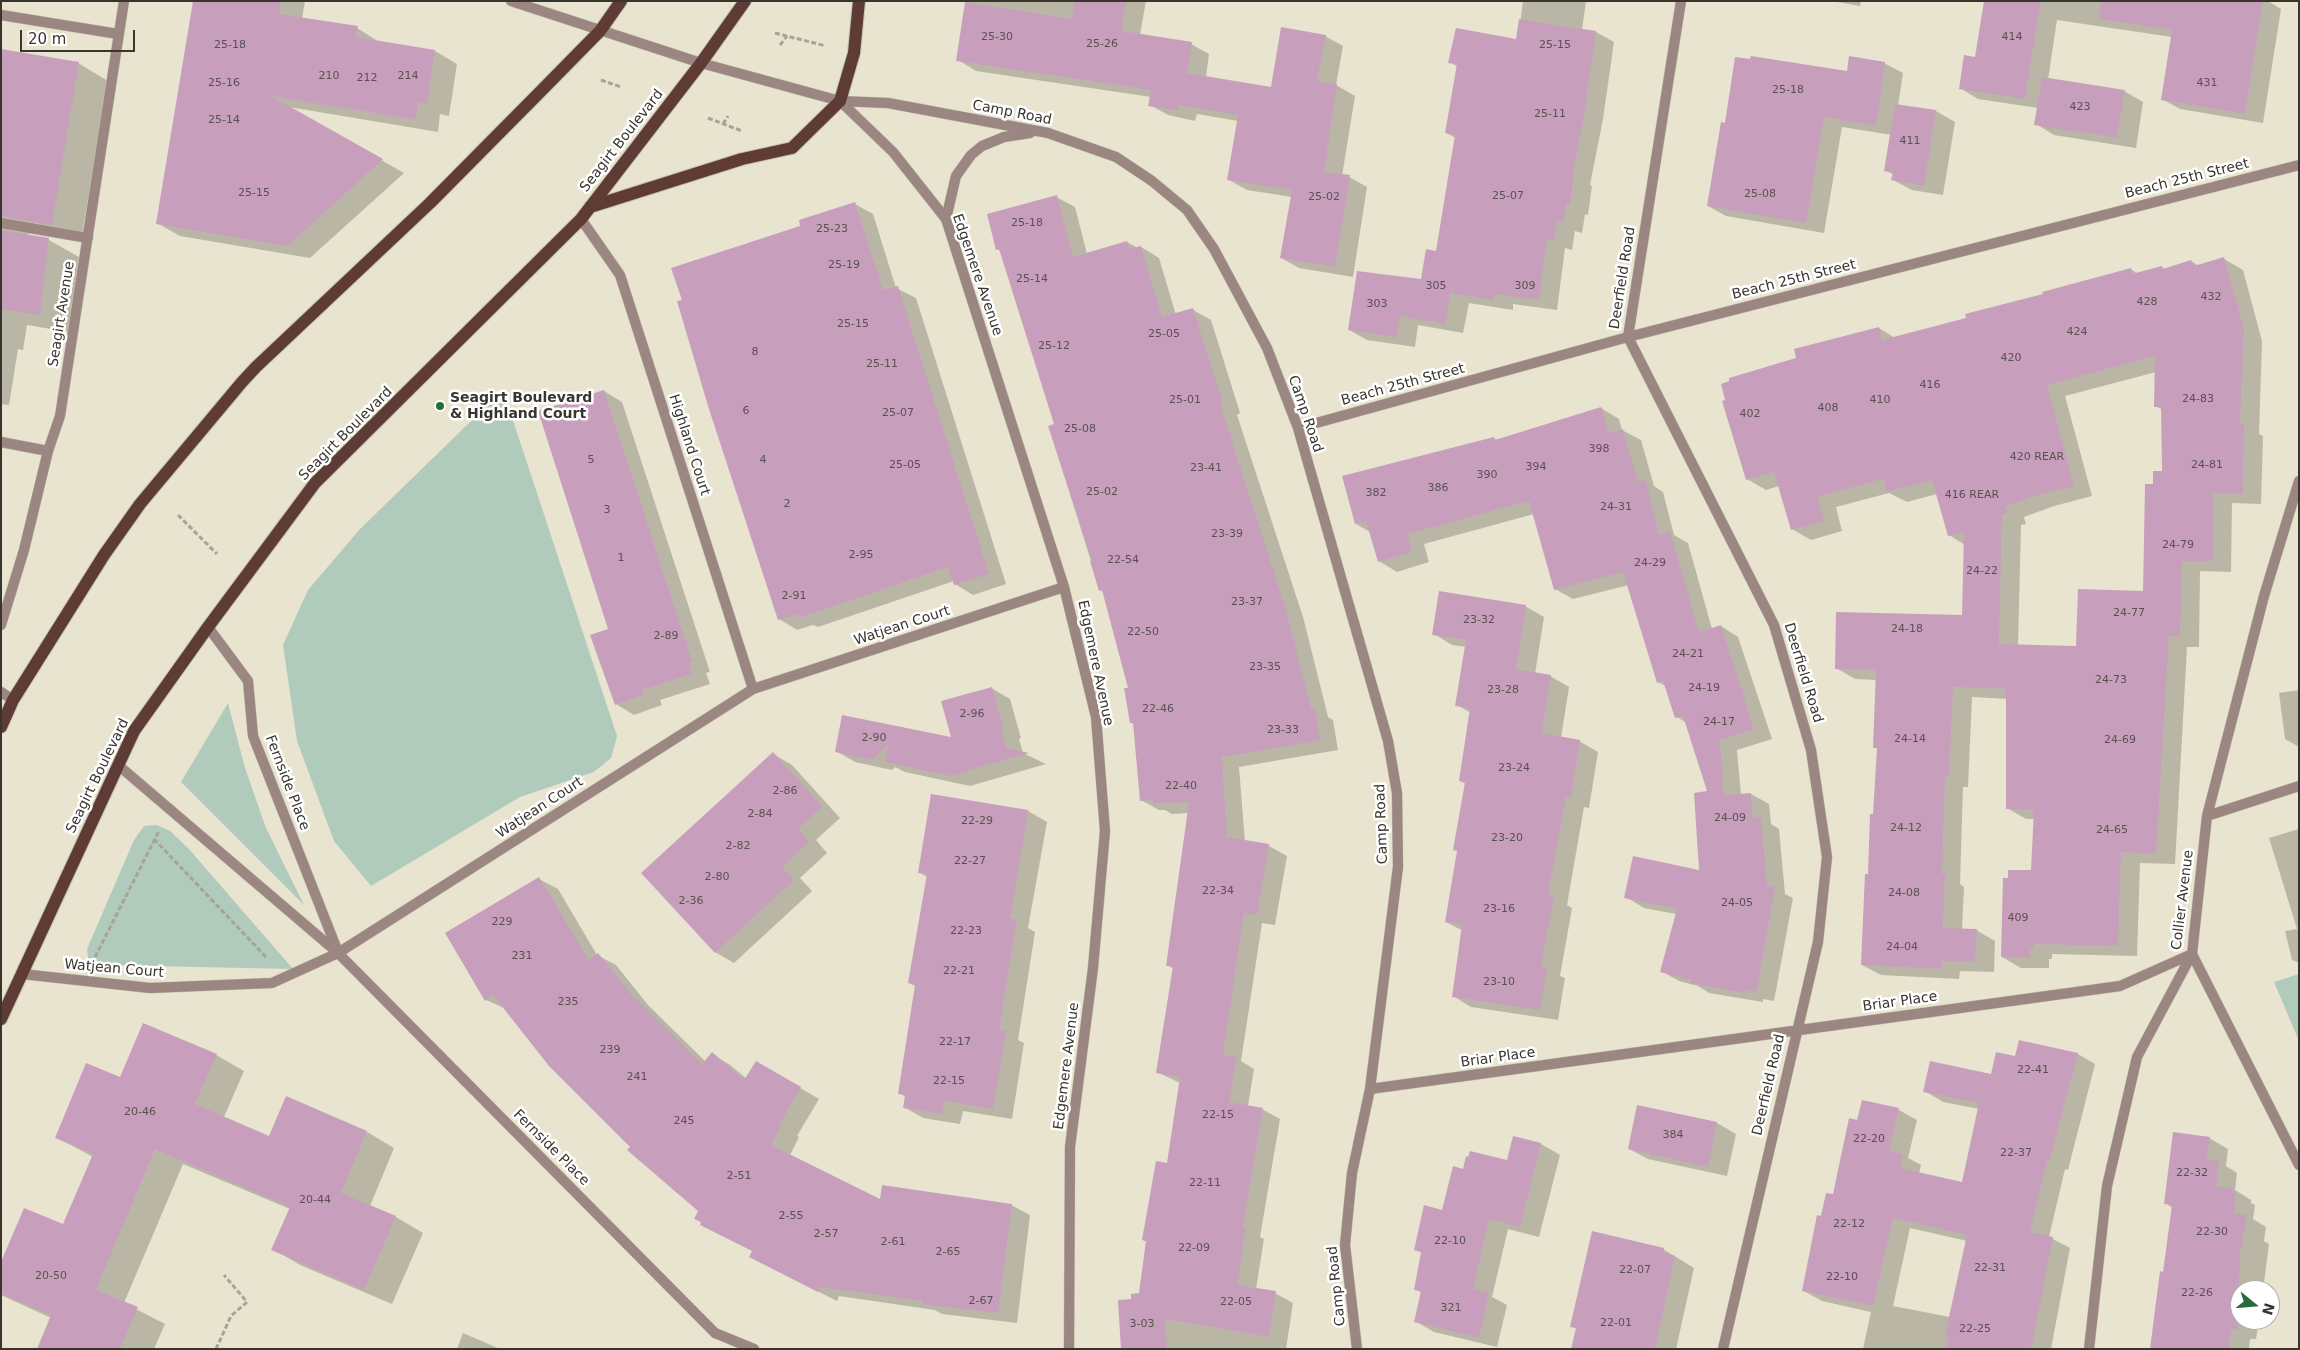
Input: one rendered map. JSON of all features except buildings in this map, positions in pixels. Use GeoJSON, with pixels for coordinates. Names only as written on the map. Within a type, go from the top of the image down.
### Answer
{"type":"FeatureCollection","features":[{"type":"Feature","properties":{"kind":"main road"},"geometry":{"type":"LineString","coordinates":[[1,727],[13,700],[104,555],[140,504],[242,382],[430,203],[600,31],[621,1]]}},
{"type":"Feature","properties":{"kind":"main road","name":"Seagirt Boulevard"},"geometry":{"type":"LineString","coordinates":[[1,1019],[134,731],[208,627],[315,483],[581,219],[701,62],[745,1]]}},
{"type":"Feature","properties":{"kind":"main road"},"geometry":{"type":"LineString","coordinates":[[590,207],[742,159],[792,148],[840,101],[854,53],[859,1]]}},
{"type":"Feature","properties":{"kind":"street","name":"Seagirt Avenue"},"geometry":{"type":"LineString","coordinates":[[1,625],[24,550],[48,451],[60,416],[124,1]]}},
{"type":"Feature","properties":{"kind":"street","name":"Camp Road"},"geometry":{"type":"LineString","coordinates":[[511,1],[701,62],[840,101],[888,103],[1048,133],[1116,157],[1152,180],[1187,210],[1214,249],[1267,348],[1298,428],[1388,741],[1397,793],[1398,867],[1370,1089],[1352,1173],[1345,1245],[1357,1349]]}},
{"type":"Feature","properties":{"kind":"street","name":"Deerfield Road"},"geometry":{"type":"LineString","coordinates":[[1680,1],[1628,337],[1696,475],[1774,624],[1811,750],[1827,857],[1818,942],[1723,1349]]}},
{"type":"Feature","properties":{"kind":"street"},"geometry":{"type":"LineString","coordinates":[[1,15],[118,34]]}},
{"type":"Feature","properties":{"kind":"street","name":"Edgemere Avenue"},"geometry":{"type":"LineString","coordinates":[[840,101],[893,152],[946,219],[1064,587],[1096,717],[1105,832],[1093,968],[1070,1147],[1069,1349]]}},
{"type":"Feature","properties":{"kind":"street"},"geometry":{"type":"LineString","coordinates":[[946,219],[956,176],[971,155],[982,146],[1004,137],[1020,133],[1048,133]]}},
{"type":"Feature","properties":{"kind":"street","name":"Beach 25th Street"},"geometry":{"type":"LineString","coordinates":[[1298,428],[1628,337],[2299,165]]}},
{"type":"Feature","properties":{"kind":"street","name":"Highland Court"},"geometry":{"type":"LineString","coordinates":[[581,219],[620,275],[753,689]]}},
{"type":"Feature","properties":{"kind":"street"},"geometry":{"type":"LineString","coordinates":[[1,223],[88,238]]}},
{"type":"Feature","properties":{"kind":"street"},"geometry":{"type":"LineString","coordinates":[[1,442],[48,451]]}},
{"type":"Feature","properties":{"kind":"street","name":"Collier Avenue"},"geometry":{"type":"LineString","coordinates":[[2089,1349],[2107,1186],[2137,1057],[2192,954],[2207,816],[2264,596],[2299,481]]}},
{"type":"Feature","properties":{"kind":"street","name":"Watjean Court"},"geometry":{"type":"LineString","coordinates":[[22,974],[150,988],[272,983],[338,953],[753,689],[1064,587]]}},
{"type":"Feature","properties":{"kind":"street","name":"Fernside Place"},"geometry":{"type":"LineString","coordinates":[[208,627],[248,681],[253,736],[338,953]]}},
{"type":"Feature","properties":{"kind":"street"},"geometry":{"type":"LineString","coordinates":[[1,692],[13,700]]}},
{"type":"Feature","properties":{"kind":"street","name":"Fernside Place"},"geometry":{"type":"LineString","coordinates":[[118,765],[338,953],[715,1333],[754,1349]]}},
{"type":"Feature","properties":{"kind":"street"},"geometry":{"type":"LineString","coordinates":[[2207,816],[2299,786]]}},
{"type":"Feature","properties":{"kind":"street"},"geometry":{"type":"LineString","coordinates":[[2192,954],[2299,1165]]}},
{"type":"Feature","properties":{"kind":"street","name":"Briar Place"},"geometry":{"type":"LineString","coordinates":[[1370,1089],[2120,986],[2192,954]]}},
{"type":"Feature","properties":{"kind":"path"},"geometry":{"type":"LineString","coordinates":[[775,33],[826,46]]}},
{"type":"Feature","properties":{"kind":"path"},"geometry":{"type":"LineString","coordinates":[[780,45],[787,36]]}},
{"type":"Feature","properties":{"kind":"path"},"geometry":{"type":"LineString","coordinates":[[601,80],[621,87]]}},
{"type":"Feature","properties":{"kind":"path"},"geometry":{"type":"LineString","coordinates":[[723,124],[728,116]]}},
{"type":"Feature","properties":{"kind":"path"},"geometry":{"type":"LineString","coordinates":[[708,118],[746,132]]}},
{"type":"Feature","properties":{"kind":"path"},"geometry":{"type":"LineString","coordinates":[[178,515],[217,554]]}},
{"type":"Feature","properties":{"kind":"path"},"geometry":{"type":"LineString","coordinates":[[92,962],[160,827]]}},
{"type":"Feature","properties":{"kind":"path"},"geometry":{"type":"LineString","coordinates":[[154,839],[270,961]]}},
{"type":"Feature","properties":{"kind":"path"},"geometry":{"type":"LineString","coordinates":[[216,1349],[232,1316],[246,1302],[224,1275]]}},
{"type":"Feature","properties":{"kind":"green space"},"geometry":{"type":"Polygon","coordinates":[[[503,390],[617,736],[611,758],[594,772],[520,797],[371,886],[334,841],[297,741],[283,645],[308,590],[360,529],[503,390]]]}},
{"type":"Feature","properties":{"kind":"green space"},"geometry":{"type":"Polygon","coordinates":[[[228,703],[245,768],[266,828],[304,905],[181,782],[228,703]]]}},
{"type":"Feature","properties":{"kind":"green space"},"geometry":{"type":"Polygon","coordinates":[[[157,825],[170,831],[189,849],[293,969],[103,965],[92,962],[88,958],[87,949],[134,840],[144,826],[157,825]]]}},
{"type":"Feature","properties":{"kind":"green space"},"geometry":{"type":"Polygon","coordinates":[[[2299,974],[2299,1041],[2274,982],[2299,974]]]}},
{"type":"Feature","properties":{"kind":"place","name":"Seagirt Boulevard & Highland Court"},"geometry":{"type":"Point","coordinates":[440,406]}}]}
